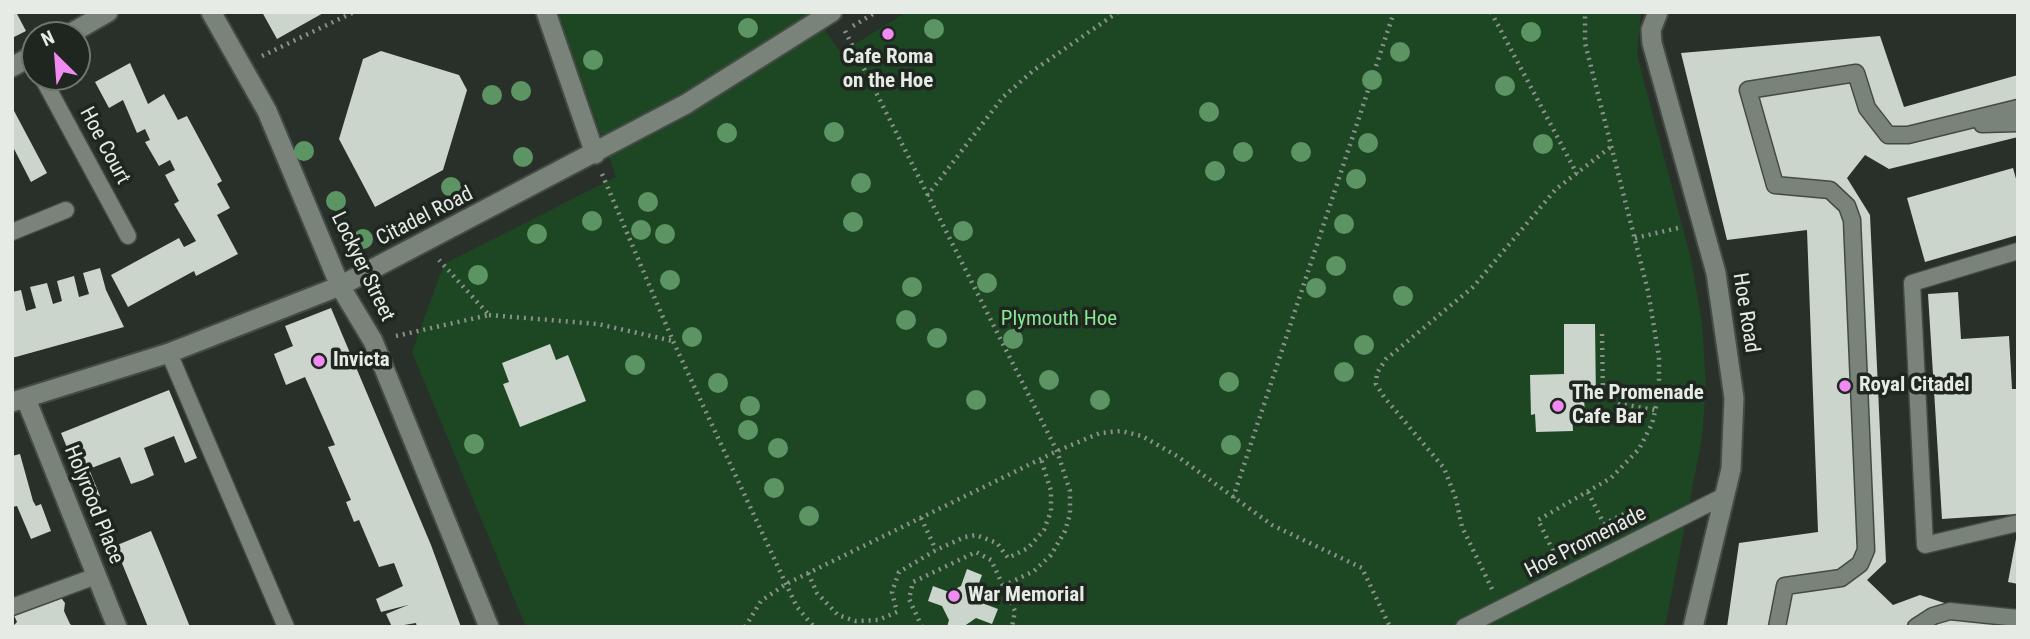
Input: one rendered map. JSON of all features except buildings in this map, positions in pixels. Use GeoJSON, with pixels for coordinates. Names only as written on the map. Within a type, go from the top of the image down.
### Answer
{"type":"FeatureCollection","features":[{"type":"Feature","properties":{"kind":"street"},"geometry":{"type":"LineString","coordinates":[[91,22],[108,12]]}},
{"type":"Feature","properties":{"kind":"street","name":"Lockyer Street"},"geometry":{"type":"LineString","coordinates":[[211,12],[267,111],[341,286],[373,341],[489,627]]}},
{"type":"Feature","properties":{"kind":"street"},"geometry":{"type":"LineString","coordinates":[[546,12],[595,155]]}},
{"type":"Feature","properties":{"kind":"street","name":"Hoe Road"},"geometry":{"type":"LineString","coordinates":[[1658,12],[1651,30],[1652,43],[1716,273],[1734,398],[1731,469],[1693,627]]}},
{"type":"Feature","properties":{"kind":"street","name":"Citadel Road"},"geometry":{"type":"LineString","coordinates":[[19,401],[169,353],[341,286],[595,155],[837,19]]}},
{"type":"Feature","properties":{"kind":"street","name":"Holyrood Place"},"geometry":{"type":"LineString","coordinates":[[19,401],[117,627]]}},
{"type":"Feature","properties":{"kind":"lane"},"geometry":{"type":"LineString","coordinates":[[1777,627],[1785,586],[1841,578],[1860,564],[1866,551],[1852,220],[1847,206],[1830,190],[1775,185],[1748,90],[1856,73],[1867,107],[1888,135],[1908,135],[2018,108]]}},
{"type":"Feature","properties":{"kind":"lane","name":"Hoe Court"},"geometry":{"type":"LineString","coordinates":[[50,91],[128,236]]}},
{"type":"Feature","properties":{"kind":"lane"},"geometry":{"type":"LineString","coordinates":[[1951,124],[2018,123]]}},
{"type":"Feature","properties":{"kind":"lane"},"geometry":{"type":"LineString","coordinates":[[12,232],[66,210]]}},
{"type":"Feature","properties":{"kind":"lane"},"geometry":{"type":"LineString","coordinates":[[2018,251],[1912,283],[1925,545],[2018,523]]}},
{"type":"Feature","properties":{"kind":"lane"},"geometry":{"type":"LineString","coordinates":[[169,353],[286,627]]}},
{"type":"Feature","properties":{"kind":"lane","name":"Hoe Promenade"},"geometry":{"type":"LineString","coordinates":[[1464,627],[1726,495]]}},
{"type":"Feature","properties":{"kind":"lane"},"geometry":{"type":"LineString","coordinates":[[12,607],[96,576]]}},
{"type":"Feature","properties":{"kind":"lane"},"geometry":{"type":"LineString","coordinates":[[1916,627],[1933,616],[1950,611],[2018,618]]}},
{"type":"Feature","properties":{"kind":"path"},"geometry":{"type":"LineString","coordinates":[[243,66],[354,12]]}},
{"type":"Feature","properties":{"kind":"path"},"geometry":{"type":"LineString","coordinates":[[845,31],[876,12]]}},
{"type":"Feature","properties":{"kind":"path"},"geometry":{"type":"LineString","coordinates":[[927,196],[1003,97],[1034,70],[1118,12]]}},
{"type":"Feature","properties":{"kind":"path"},"geometry":{"type":"LineString","coordinates":[[1233,498],[1394,12]]}},
{"type":"Feature","properties":{"kind":"path"},"geometry":{"type":"LineString","coordinates":[[1491,12],[1577,174]]}},
{"type":"Feature","properties":{"kind":"path"},"geometry":{"type":"LineString","coordinates":[[1559,564],[1538,520],[1611,478],[1639,449],[1659,394],[1659,357],[1635,238],[1585,43],[1585,12]]}},
{"type":"Feature","properties":{"kind":"path"},"geometry":{"type":"LineString","coordinates":[[837,19],[1057,451],[1070,491],[1070,514],[1065,531],[1051,555],[1034,571],[1003,586]]}},
{"type":"Feature","properties":{"kind":"path"},"geometry":{"type":"LineString","coordinates":[[1502,609],[1462,527],[1456,499],[1444,468],[1384,397],[1376,384],[1377,373],[1386,359],[1473,287],[1556,189],[1612,145]]}},
{"type":"Feature","properties":{"kind":"path"},"geometry":{"type":"LineString","coordinates":[[573,166],[578,180],[599,169],[673,341],[786,584],[797,607],[814,627]]}},
{"type":"Feature","properties":{"kind":"path"},"geometry":{"type":"LineString","coordinates":[[1635,238],[1701,222]]}},
{"type":"Feature","properties":{"kind":"path"},"geometry":{"type":"LineString","coordinates":[[424,244],[489,315]]}},
{"type":"Feature","properties":{"kind":"path"},"geometry":{"type":"LineString","coordinates":[[373,341],[489,315],[598,324],[673,341]]}},
{"type":"Feature","properties":{"kind":"path"},"geometry":{"type":"LineString","coordinates":[[1602,334],[1603,393],[1620,404],[1655,410]]}},
{"type":"Feature","properties":{"kind":"path"},"geometry":{"type":"LineString","coordinates":[[745,627],[761,601],[786,584],[1057,451],[1100,433],[1121,430],[1142,436],[1177,456],[1272,525],[1362,568],[1390,627]]}},
{"type":"Feature","properties":{"kind":"path"},"geometry":{"type":"LineString","coordinates":[[808,573],[817,593],[838,615],[855,621],[878,620],[897,612],[892,592],[899,572],[936,550],[976,535],[997,543],[1008,558],[1028,548],[1044,530],[1051,511],[1051,491],[1041,459]]}},
{"type":"Feature","properties":{"kind":"path"},"geometry":{"type":"LineString","coordinates":[[1588,492],[1604,524],[1632,510]]}},
{"type":"Feature","properties":{"kind":"path"},"geometry":{"type":"LineString","coordinates":[[921,518],[936,550]]}},
{"type":"Feature","properties":{"kind":"path"},"geometry":{"type":"LineString","coordinates":[[920,626],[909,599],[913,582],[970,553],[986,556],[1015,611],[1012,627]]}},
{"type":"Feature","properties":{"kind":"green space","name":"Plymouth Hoe"},"geometry":{"type":"Polygon","coordinates":[[[558,12],[812,12],[841,53],[906,12],[1641,12],[1637,55],[1691,259],[1702,323],[1706,387],[1702,438],[1665,627],[526,627],[412,352],[444,264],[616,177],[558,12]]]}},
{"type":"Feature","properties":{"kind":"place","name":"Cafe Roma on the Hoe"},"geometry":{"type":"Point","coordinates":[888,34]}},
{"type":"Feature","properties":{"kind":"place","name":"Invicta"},"geometry":{"type":"Point","coordinates":[319,361]}},
{"type":"Feature","properties":{"kind":"place","name":"Royal Citadel"},"geometry":{"type":"Point","coordinates":[1845,386]}},
{"type":"Feature","properties":{"kind":"place","name":"The Promenade Cafe Bar"},"geometry":{"type":"Point","coordinates":[1558,406]}},
{"type":"Feature","properties":{"kind":"place","name":"War Memorial"},"geometry":{"type":"Point","coordinates":[954,596]}}]}
